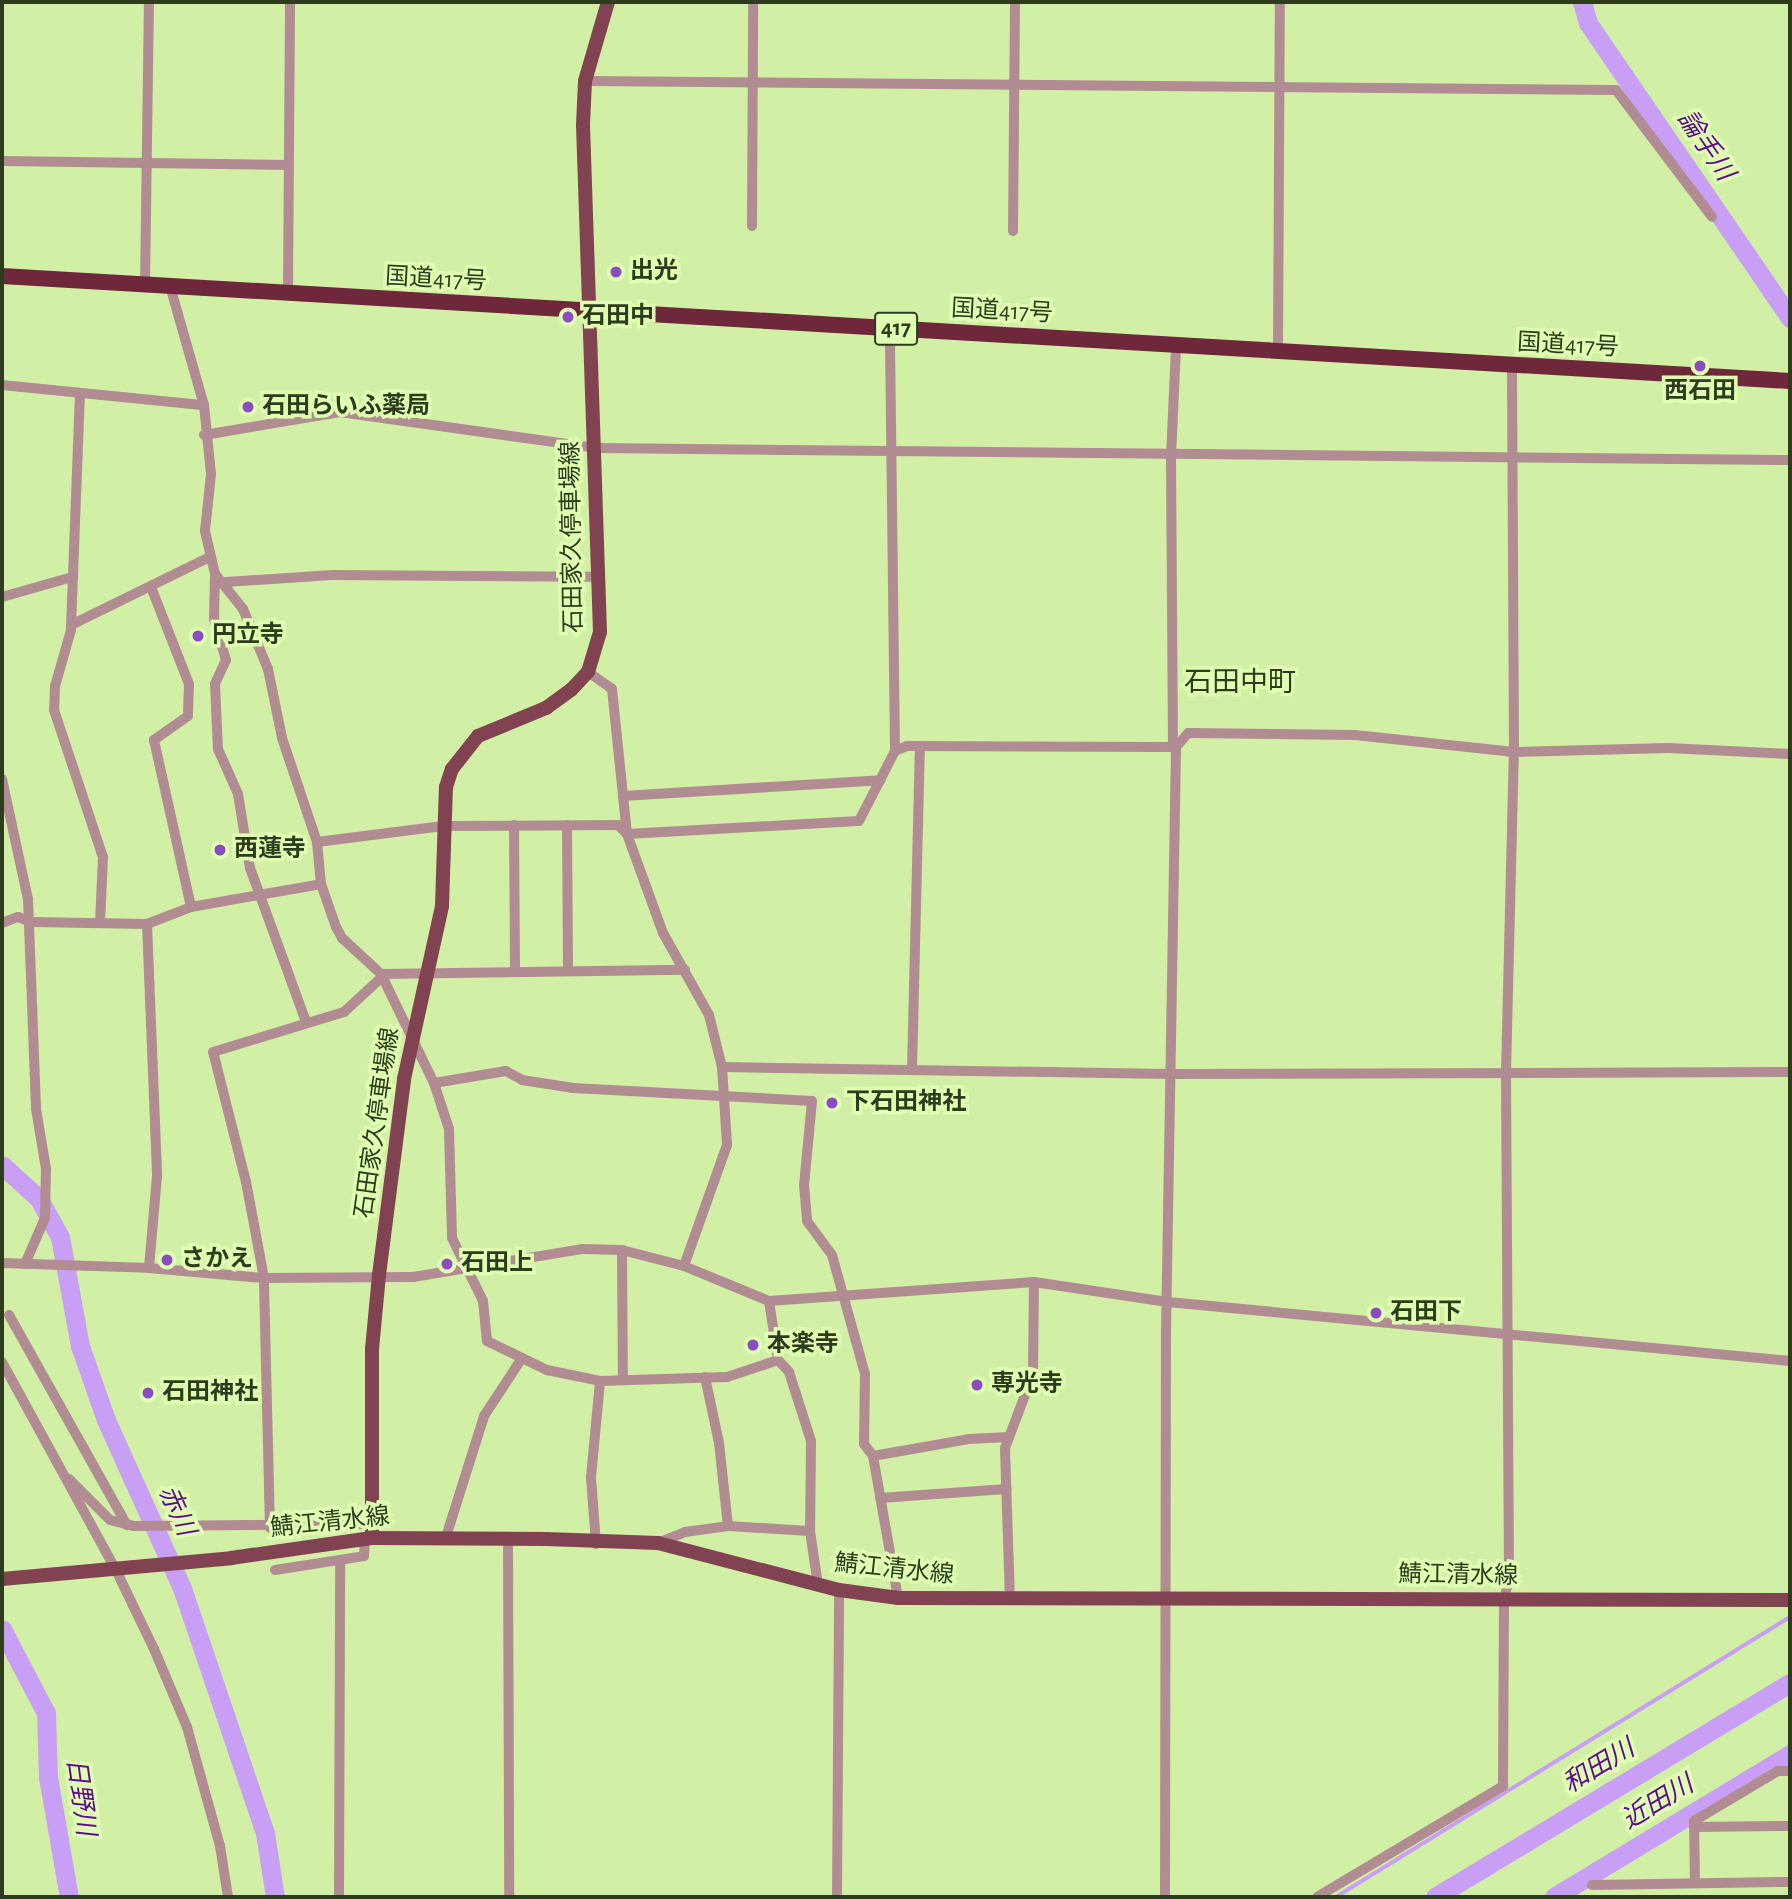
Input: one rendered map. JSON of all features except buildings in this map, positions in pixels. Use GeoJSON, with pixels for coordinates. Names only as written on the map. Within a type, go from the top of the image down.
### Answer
{"type":"FeatureCollection","features":[{"type":"Feature","properties":{"kind":"highway","name":"国道417号"},"geometry":{"type":"LineString","coordinates":[[2,276],[1790,381]]}},
{"type":"Feature","properties":{"kind":"main road","name":"石田家久停車場線"},"geometry":{"type":"LineString","coordinates":[[370,1534],[372,1349],[379,1275],[411,1039],[431,971],[442,906],[443,827],[448,778],[472,741],[496,725],[546,708],[588,673],[600,632],[585,80],[608,2]]}},
{"type":"Feature","properties":{"kind":"main road","name":"鯖江清水線"},"geometry":{"type":"LineString","coordinates":[[2,1579],[99,1570],[370,1534],[445,1540],[658,1543],[839,1590],[898,1598],[1010,1600],[1167,1596],[1790,1600]]}},
{"type":"Feature","properties":{"kind":"street"},"geometry":{"type":"LineString","coordinates":[[145,285],[149,2]]}},
{"type":"Feature","properties":{"kind":"street"},"geometry":{"type":"LineString","coordinates":[[288,293],[290,2]]}},
{"type":"Feature","properties":{"kind":"street"},"geometry":{"type":"LineString","coordinates":[[752,226],[753,2]]}},
{"type":"Feature","properties":{"kind":"street"},"geometry":{"type":"LineString","coordinates":[[1013,231],[1015,2]]}},
{"type":"Feature","properties":{"kind":"street"},"geometry":{"type":"LineString","coordinates":[[1278,351],[1280,2]]}},
{"type":"Feature","properties":{"kind":"street"},"geometry":{"type":"LineString","coordinates":[[585,80],[1616,90],[1712,217]]}},
{"type":"Feature","properties":{"kind":"street"},"geometry":{"type":"LineString","coordinates":[[2,161],[289,165]]}},
{"type":"Feature","properties":{"kind":"street"},"geometry":{"type":"LineString","coordinates":[[170,286],[204,405],[204,435],[211,474],[205,531],[215,574],[214,619],[226,660],[215,684],[216,734],[238,794],[250,868],[306,1022]]}},
{"type":"Feature","properties":{"kind":"street"},"geometry":{"type":"LineString","coordinates":[[317,842],[443,827],[618,825],[627,834],[859,821],[895,751],[890,328]]}},
{"type":"Feature","properties":{"kind":"street"},"geometry":{"type":"LineString","coordinates":[[1166,1897],[1169,1074],[1174,746],[1171,457],[1176,345]]}},
{"type":"Feature","properties":{"kind":"street"},"geometry":{"type":"LineString","coordinates":[[1317,1897],[1503,1786],[1504,1600],[1509,1579],[1506,1073],[1514,752],[1513,365]]}},
{"type":"Feature","properties":{"kind":"street"},"geometry":{"type":"LineString","coordinates":[[2,385],[204,405]]}},
{"type":"Feature","properties":{"kind":"street"},"geometry":{"type":"LineString","coordinates":[[80,393],[71,625],[55,686],[54,710],[103,857],[100,922]]}},
{"type":"Feature","properties":{"kind":"street"},"geometry":{"type":"LineString","coordinates":[[204,435],[340,412],[595,448],[892,450],[1171,457],[1790,460]]}},
{"type":"Feature","properties":{"kind":"street"},"geometry":{"type":"LineString","coordinates":[[71,625],[210,557]]}},
{"type":"Feature","properties":{"kind":"street"},"geometry":{"type":"LineString","coordinates":[[215,574],[226,582],[243,609],[268,669],[282,738],[317,842],[321,884],[342,938],[381,975],[434,1083],[449,1129],[452,1238],[484,1301],[487,1341],[566,1377],[600,1381],[727,1377],[778,1360]]}},
{"type":"Feature","properties":{"kind":"street"},"geometry":{"type":"LineString","coordinates":[[226,582],[332,575],[598,577]]}},
{"type":"Feature","properties":{"kind":"street"},"geometry":{"type":"LineString","coordinates":[[2,597],[72,577]]}},
{"type":"Feature","properties":{"kind":"street"},"geometry":{"type":"LineString","coordinates":[[151,587],[189,684],[188,716],[154,740],[191,907]]}},
{"type":"Feature","properties":{"kind":"street"},"geometry":{"type":"LineString","coordinates":[[588,673],[612,689],[617,704],[627,834],[659,922],[709,1015],[722,1067],[727,1145],[722,1170],[684,1266]]}},
{"type":"Feature","properties":{"kind":"street"},"geometry":{"type":"LineString","coordinates":[[895,751],[920,747],[1174,746],[1188,733],[1355,735],[1514,752],[1668,748],[1790,754]]}},
{"type":"Feature","properties":{"kind":"street"},"geometry":{"type":"LineString","coordinates":[[912,1070],[920,747]]}},
{"type":"Feature","properties":{"kind":"street"},"geometry":{"type":"LineString","coordinates":[[2,779],[31,922],[33,1056],[46,1169],[45,1218],[25,1264]]}},
{"type":"Feature","properties":{"kind":"street"},"geometry":{"type":"LineString","coordinates":[[623,796],[881,780]]}},
{"type":"Feature","properties":{"kind":"street"},"geometry":{"type":"LineString","coordinates":[[513,825],[515,972]]}},
{"type":"Feature","properties":{"kind":"street"},"geometry":{"type":"LineString","coordinates":[[567,825],[568,970]]}},
{"type":"Feature","properties":{"kind":"street"},"geometry":{"type":"LineString","coordinates":[[2,923],[18,917],[31,922],[147,924],[191,907],[261,897],[321,884]]}},
{"type":"Feature","properties":{"kind":"street"},"geometry":{"type":"LineString","coordinates":[[147,924],[157,1176],[149,1268]]}},
{"type":"Feature","properties":{"kind":"street"},"geometry":{"type":"LineString","coordinates":[[270,1528],[264,1278],[246,1182],[213,1052],[345,1012],[381,975],[431,971],[685,970]]}},
{"type":"Feature","properties":{"kind":"street"},"geometry":{"type":"LineString","coordinates":[[722,1067],[1169,1074],[1790,1072]]}},
{"type":"Feature","properties":{"kind":"street"},"geometry":{"type":"LineString","coordinates":[[434,1083],[506,1071],[522,1080],[573,1088],[725,1094],[812,1101],[804,1185],[807,1221],[832,1255],[865,1374],[864,1444],[873,1456],[898,1598]]}},
{"type":"Feature","properties":{"kind":"street"},"geometry":{"type":"LineString","coordinates":[[2,1264],[149,1268],[264,1278],[379,1275],[413,1277],[582,1249],[622,1250],[684,1266],[769,1301],[845,1298],[1034,1282],[1168,1302],[1790,1361]]}},
{"type":"Feature","properties":{"kind":"street"},"geometry":{"type":"LineString","coordinates":[[622,1250],[623,1379]]}},
{"type":"Feature","properties":{"kind":"street"},"geometry":{"type":"LineString","coordinates":[[1010,1600],[1005,1448],[1033,1374],[1034,1282]]}},
{"type":"Feature","properties":{"kind":"street"},"geometry":{"type":"LineString","coordinates":[[769,1301],[778,1360],[789,1372],[811,1441],[810,1531],[818,1584]]}},
{"type":"Feature","properties":{"kind":"street"},"geometry":{"type":"LineString","coordinates":[[9,1315],[127,1524]]}},
{"type":"Feature","properties":{"kind":"street"},"geometry":{"type":"LineString","coordinates":[[445,1540],[484,1416],[522,1357]]}},
{"type":"Feature","properties":{"kind":"street"},"geometry":{"type":"LineString","coordinates":[[2,1362],[57,1467],[115,1568],[187,1727],[220,1846],[228,1897]]}},
{"type":"Feature","properties":{"kind":"street"},"geometry":{"type":"LineString","coordinates":[[705,1377],[719,1443],[728,1526]]}},
{"type":"Feature","properties":{"kind":"street"},"geometry":{"type":"LineString","coordinates":[[596,1544],[592,1477],[600,1381]]}},
{"type":"Feature","properties":{"kind":"street"},"geometry":{"type":"LineString","coordinates":[[873,1456],[969,1439],[1009,1437]]}},
{"type":"Feature","properties":{"kind":"street"},"geometry":{"type":"LineString","coordinates":[[57,1467],[110,1520],[127,1524],[370,1534],[365,1556],[340,1563],[275,1570]]}},
{"type":"Feature","properties":{"kind":"street"},"geometry":{"type":"LineString","coordinates":[[880,1498],[1007,1489]]}},
{"type":"Feature","properties":{"kind":"street"},"geometry":{"type":"LineString","coordinates":[[658,1543],[685,1532],[728,1526],[810,1531]]}},
{"type":"Feature","properties":{"kind":"street"},"geometry":{"type":"LineString","coordinates":[[508,1539],[509,1897]]}},
{"type":"Feature","properties":{"kind":"street"},"geometry":{"type":"LineString","coordinates":[[339,1897],[340,1563]]}},
{"type":"Feature","properties":{"kind":"street"},"geometry":{"type":"LineString","coordinates":[[836,1897],[839,1590]]}},
{"type":"Feature","properties":{"kind":"street"},"geometry":{"type":"LineString","coordinates":[[1695,1883],[1694,1821],[1778,1771],[1790,1771]]}},
{"type":"Feature","properties":{"kind":"street"},"geometry":{"type":"LineString","coordinates":[[1694,1827],[1790,1826]]}},
{"type":"Feature","properties":{"kind":"street"},"geometry":{"type":"LineString","coordinates":[[1592,1885],[1790,1882]]}},
{"type":"Feature","properties":{"kind":"waterway","name":"論手川"},"geometry":{"type":"LineString","coordinates":[[1582,2],[1588,23],[1790,318]]}},
{"type":"Feature","properties":{"kind":"waterway","name":"赤川"},"geometry":{"type":"LineString","coordinates":[[2,1165],[39,1199],[60,1237],[80,1346],[106,1420],[182,1588],[265,1833],[275,1897]]}},
{"type":"Feature","properties":{"kind":"waterway"},"geometry":{"type":"LineString","coordinates":[[1336,1897],[1790,1617]]}},
{"type":"Feature","properties":{"kind":"waterway","name":"日野川"},"geometry":{"type":"LineString","coordinates":[[2,1629],[46,1713],[48,1777],[69,1897]]}},
{"type":"Feature","properties":{"kind":"waterway","name":"和田川"},"geometry":{"type":"LineString","coordinates":[[1435,1897],[1790,1683]]}},
{"type":"Feature","properties":{"kind":"waterway","name":"近田川"},"geometry":{"type":"LineString","coordinates":[[1554,1897],[1790,1754]]}},
{"type":"Feature","properties":{"kind":"place","name":"出光"},"geometry":{"type":"Point","coordinates":[616,272]}},
{"type":"Feature","properties":{"kind":"place","name":"石田中"},"geometry":{"type":"Point","coordinates":[568,317]}},
{"type":"Feature","properties":{"kind":"place","name":"西石田"},"geometry":{"type":"Point","coordinates":[1700,366]}},
{"type":"Feature","properties":{"kind":"place","name":"石田らいふ薬局"},"geometry":{"type":"Point","coordinates":[248,407]}},
{"type":"Feature","properties":{"kind":"place","name":"円立寺"},"geometry":{"type":"Point","coordinates":[198,636]}},
{"type":"Feature","properties":{"kind":"place","name":"西蓮寺"},"geometry":{"type":"Point","coordinates":[220,850]}},
{"type":"Feature","properties":{"kind":"place","name":"下石田神社"},"geometry":{"type":"Point","coordinates":[832,1103]}},
{"type":"Feature","properties":{"kind":"place","name":"さかえ"},"geometry":{"type":"Point","coordinates":[167,1260]}},
{"type":"Feature","properties":{"kind":"place","name":"石田上"},"geometry":{"type":"Point","coordinates":[447,1264]}},
{"type":"Feature","properties":{"kind":"place","name":"石田下"},"geometry":{"type":"Point","coordinates":[1376,1313]}},
{"type":"Feature","properties":{"kind":"place","name":"本楽寺"},"geometry":{"type":"Point","coordinates":[753,1345]}},
{"type":"Feature","properties":{"kind":"place","name":"専光寺"},"geometry":{"type":"Point","coordinates":[977,1385]}},
{"type":"Feature","properties":{"kind":"place","name":"石田神社"},"geometry":{"type":"Point","coordinates":[148,1393]}},
{"type":"Feature","properties":{"kind":"district","name":"石田中町"},"geometry":{"type":"Point","coordinates":[1240,683]}}]}
